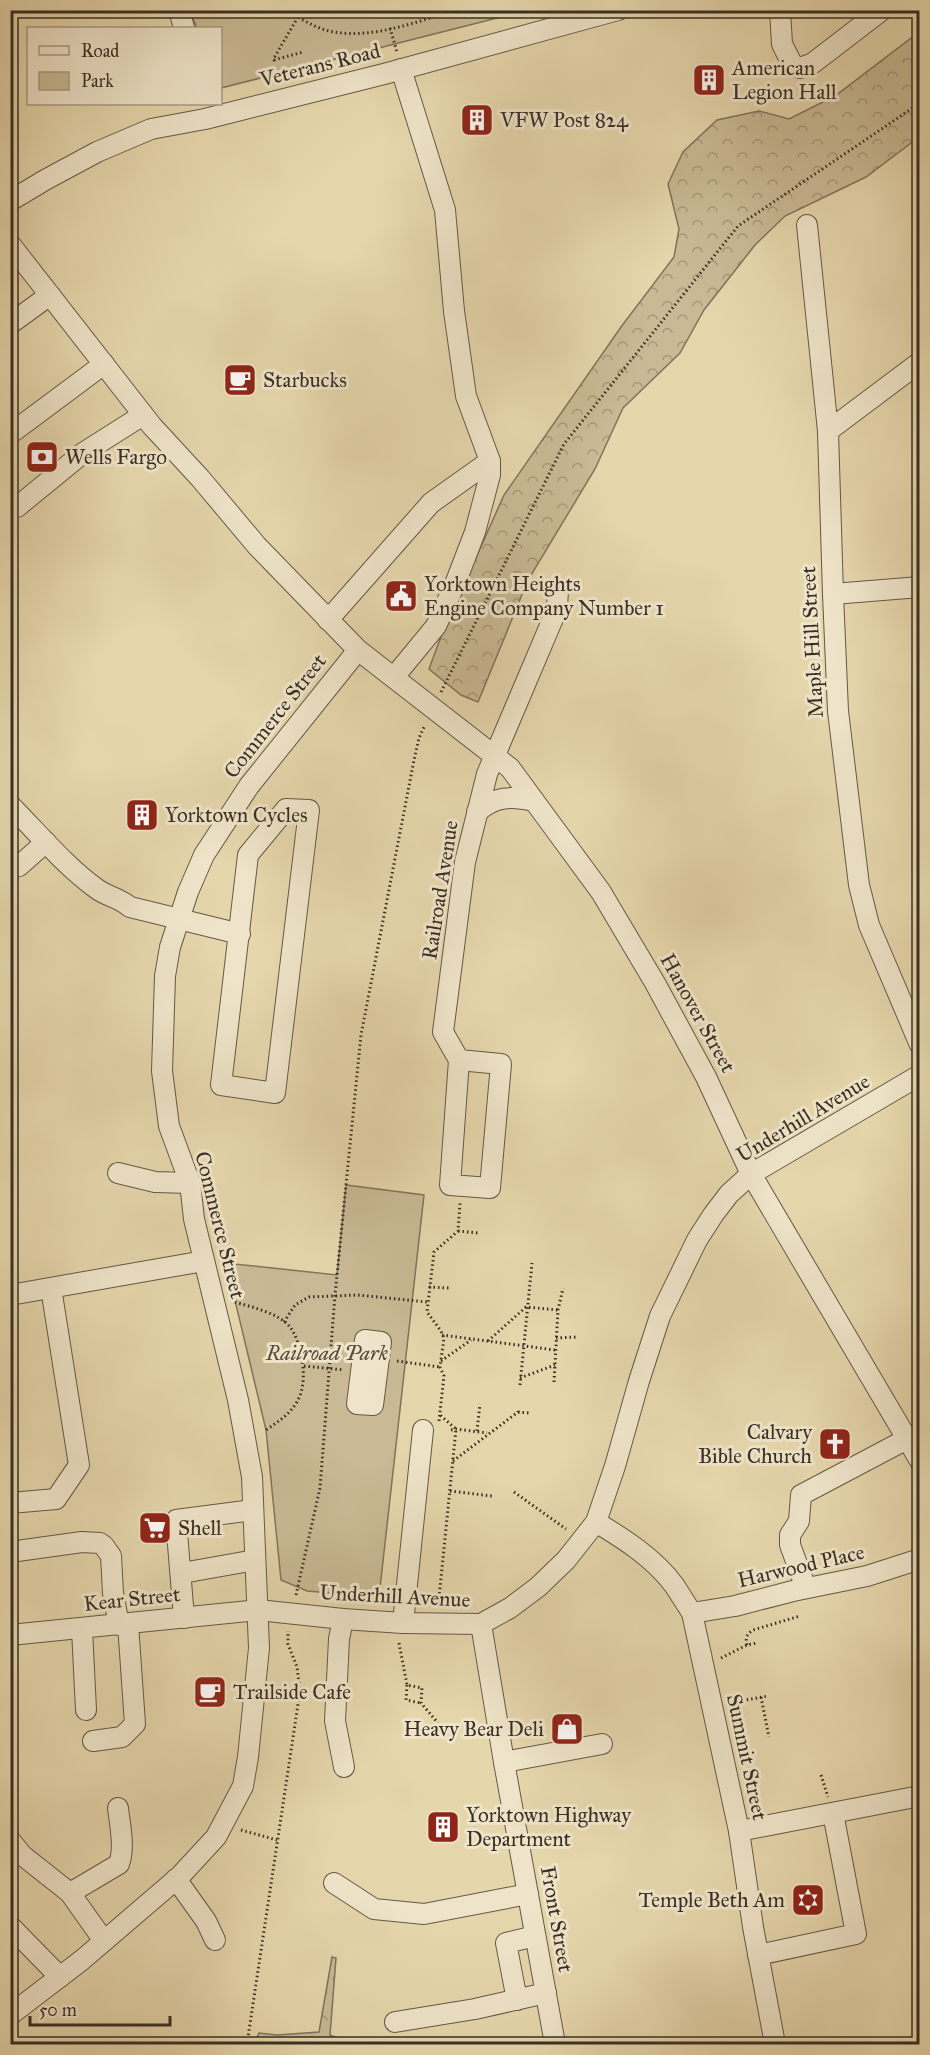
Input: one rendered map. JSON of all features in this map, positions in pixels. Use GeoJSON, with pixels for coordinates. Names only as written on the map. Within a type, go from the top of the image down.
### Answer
{"type":"FeatureCollection","features":[{"type":"Feature","properties":{"kind":"street"},"geometry":{"type":"LineString","coordinates":[[178,10],[184,27]]}},
{"type":"Feature","properties":{"kind":"street","name":"Veterans Road"},"geometry":{"type":"LineString","coordinates":[[10,201],[97,152],[151,129],[203,111],[401,69],[618,10]]}},
{"type":"Feature","properties":{"kind":"street"},"geometry":{"type":"LineString","coordinates":[[780,10],[782,44],[792,64],[801,68],[813,63],[882,10]]}},
{"type":"Feature","properties":{"kind":"street"},"geometry":{"type":"LineString","coordinates":[[394,677],[436,626],[475,532],[490,475],[490,461],[466,396],[454,311],[446,210],[401,69]]}},
{"type":"Feature","properties":{"kind":"street","name":"Maple Hill Street"},"geometry":{"type":"LineString","coordinates":[[807,225],[828,431],[838,711],[859,885],[869,925],[920,1045]]}},
{"type":"Feature","properties":{"kind":"street","name":"Commerce Street"},"geometry":{"type":"LineString","coordinates":[[10,244],[143,415],[257,546],[358,650],[249,786],[204,855],[188,892],[170,946],[165,976],[162,1071],[169,1126],[190,1183],[194,1219],[238,1400],[252,1477],[258,1610]]}},
{"type":"Feature","properties":{"kind":"street"},"geometry":{"type":"LineString","coordinates":[[10,324],[50,295]]}},
{"type":"Feature","properties":{"kind":"street"},"geometry":{"type":"LineString","coordinates":[[828,431],[920,362]]}},
{"type":"Feature","properties":{"kind":"street"},"geometry":{"type":"LineString","coordinates":[[10,434],[104,364]]}},
{"type":"Feature","properties":{"kind":"street"},"geometry":{"type":"LineString","coordinates":[[10,500],[17,507],[83,453],[143,415]]}},
{"type":"Feature","properties":{"kind":"street"},"geometry":{"type":"LineString","coordinates":[[328,620],[431,503],[490,461]]}},
{"type":"Feature","properties":{"kind":"street"},"geometry":{"type":"LineString","coordinates":[[833,594],[920,587]]}},
{"type":"Feature","properties":{"kind":"street","name":"Railroad Avenue"},"geometry":{"type":"LineString","coordinates":[[459,1060],[443,1032],[465,862],[487,774],[557,609],[558,589]]}},
{"type":"Feature","properties":{"kind":"street","name":"Hanover Street"},"geometry":{"type":"LineString","coordinates":[[358,650],[510,768],[601,892],[655,983],[706,1077],[751,1174],[920,1461]]}},
{"type":"Feature","properties":{"kind":"street"},"geometry":{"type":"LineString","coordinates":[[477,812],[495,799],[510,797],[534,801]]}},
{"type":"Feature","properties":{"kind":"street"},"geometry":{"type":"LineString","coordinates":[[10,805],[46,842],[99,890],[120,899],[130,907],[240,934]]}},
{"type":"Feature","properties":{"kind":"street"},"geometry":{"type":"LineString","coordinates":[[286,808],[309,810],[275,1093],[222,1085],[240,934],[248,855],[286,808]]}},
{"type":"Feature","properties":{"kind":"street"},"geometry":{"type":"LineString","coordinates":[[10,861],[19,866],[46,842]]}},
{"type":"Feature","properties":{"kind":"street"},"geometry":{"type":"LineString","coordinates":[[459,1060],[501,1064],[490,1188],[450,1185],[459,1060]]}},
{"type":"Feature","properties":{"kind":"street","name":"Underhill Avenue"},"geometry":{"type":"LineString","coordinates":[[258,1610],[403,1623],[481,1624],[510,1608],[538,1587],[566,1560],[596,1522],[660,1316],[697,1240],[729,1194],[751,1174],[920,1075]]}},
{"type":"Feature","properties":{"kind":"street"},"geometry":{"type":"LineString","coordinates":[[118,1173],[155,1182],[190,1183]]}},
{"type":"Feature","properties":{"kind":"street"},"geometry":{"type":"LineString","coordinates":[[10,1295],[204,1261]]}},
{"type":"Feature","properties":{"kind":"street"},"geometry":{"type":"LineString","coordinates":[[10,1503],[56,1499],[79,1465],[51,1288]]}},
{"type":"Feature","properties":{"kind":"street"},"geometry":{"type":"LineString","coordinates":[[403,1623],[431,1428]]}},
{"type":"Feature","properties":{"kind":"street"},"geometry":{"type":"LineString","coordinates":[[806,1588],[790,1545],[790,1535],[799,1521],[801,1495],[907,1439]]}},
{"type":"Feature","properties":{"kind":"street"},"geometry":{"type":"LineString","coordinates":[[184,1618],[176,1520],[253,1510]]}},
{"type":"Feature","properties":{"kind":"street","name":"Summit Street"},"geometry":{"type":"LineString","coordinates":[[596,1522],[621,1536],[639,1550],[673,1584],[692,1613],[739,1831],[758,1955],[775,2044]]}},
{"type":"Feature","properties":{"kind":"street"},"geometry":{"type":"LineString","coordinates":[[10,1552],[82,1542],[100,1543],[111,1556],[113,1593],[124,1624],[135,1724],[122,1737],[93,1741]]}},
{"type":"Feature","properties":{"kind":"street","name":"Harwood Place"},"geometry":{"type":"LineString","coordinates":[[692,1613],[735,1606],[806,1588],[867,1576],[920,1559]]}},
{"type":"Feature","properties":{"kind":"street"},"geometry":{"type":"LineString","coordinates":[[182,1573],[255,1560]]}},
{"type":"Feature","properties":{"kind":"street"},"geometry":{"type":"LineString","coordinates":[[10,2016],[104,1941],[176,1879],[216,1837],[243,1786],[259,1648],[258,1610]]}},
{"type":"Feature","properties":{"kind":"street","name":"Kear Street"},"geometry":{"type":"LineString","coordinates":[[10,1635],[258,1610]]}},
{"type":"Feature","properties":{"kind":"street"},"geometry":{"type":"LineString","coordinates":[[344,1619],[339,1639],[335,1722],[344,1767]]}},
{"type":"Feature","properties":{"kind":"street","name":"Front Street"},"geometry":{"type":"LineString","coordinates":[[481,1624],[555,2044]]}},
{"type":"Feature","properties":{"kind":"street"},"geometry":{"type":"LineString","coordinates":[[82,1629],[86,1710]]}},
{"type":"Feature","properties":{"kind":"street"},"geometry":{"type":"LineString","coordinates":[[504,1762],[602,1744]]}},
{"type":"Feature","properties":{"kind":"street"},"geometry":{"type":"LineString","coordinates":[[739,1831],[920,1796]]}},
{"type":"Feature","properties":{"kind":"street"},"geometry":{"type":"LineString","coordinates":[[70,1893],[119,1864],[122,1857],[122,1845],[118,1808]]}},
{"type":"Feature","properties":{"kind":"street"},"geometry":{"type":"LineString","coordinates":[[758,1955],[856,1934],[833,1813]]}},
{"type":"Feature","properties":{"kind":"street"},"geometry":{"type":"LineString","coordinates":[[10,1840],[22,1855],[70,1893],[104,1941]]}},
{"type":"Feature","properties":{"kind":"street"},"geometry":{"type":"LineString","coordinates":[[176,1879],[206,1921],[215,1940]]}},
{"type":"Feature","properties":{"kind":"street"},"geometry":{"type":"LineString","coordinates":[[334,1883],[374,1909],[424,1914],[528,1894]]}},
{"type":"Feature","properties":{"kind":"street"},"geometry":{"type":"LineString","coordinates":[[10,1926],[60,1977]]}},
{"type":"Feature","properties":{"kind":"street"},"geometry":{"type":"LineString","coordinates":[[516,2000],[506,1943],[535,1936]]}},
{"type":"Feature","properties":{"kind":"street"},"geometry":{"type":"LineString","coordinates":[[395,2022],[546,1994]]}},
{"type":"Feature","properties":{"kind":"path"},"geometry":{"type":"LineString","coordinates":[[288,10],[307,23],[332,32],[354,34],[390,28],[457,10]]}},
{"type":"Feature","properties":{"kind":"path"},"geometry":{"type":"LineString","coordinates":[[298,18],[274,60],[303,52]]}},
{"type":"Feature","properties":{"kind":"path"},"geometry":{"type":"LineString","coordinates":[[390,28],[401,69]]}},
{"type":"Feature","properties":{"kind":"path"},"geometry":{"type":"LineString","coordinates":[[431,1428],[440,1415],[444,1376],[440,1367],[442,1335],[427,1312],[427,1302],[434,1252],[458,1231],[461,1195]]}},
{"type":"Feature","properties":{"kind":"path"},"geometry":{"type":"LineString","coordinates":[[458,1231],[478,1233]]}},
{"type":"Feature","properties":{"kind":"path"},"geometry":{"type":"LineString","coordinates":[[520,1384],[532,1263]]}},
{"type":"Feature","properties":{"kind":"path"},"geometry":{"type":"LineString","coordinates":[[429,1287],[450,1288]]}},
{"type":"Feature","properties":{"kind":"path"},"geometry":{"type":"LineString","coordinates":[[554,1382],[558,1310],[563,1288]]}},
{"type":"Feature","properties":{"kind":"path"},"geometry":{"type":"LineString","coordinates":[[284,1322],[295,1305],[309,1297],[320,1295],[358,1295],[427,1302]]}},
{"type":"Feature","properties":{"kind":"path"},"geometry":{"type":"LineString","coordinates":[[235,1302],[270,1313],[289,1326],[304,1366],[300,1397],[286,1416],[266,1430]]}},
{"type":"Feature","properties":{"kind":"path"},"geometry":{"type":"LineString","coordinates":[[488,1341],[526,1307],[558,1310]]}},
{"type":"Feature","properties":{"kind":"path"},"geometry":{"type":"LineString","coordinates":[[442,1335],[555,1350]]}},
{"type":"Feature","properties":{"kind":"path"},"geometry":{"type":"LineString","coordinates":[[556,1338],[578,1337]]}},
{"type":"Feature","properties":{"kind":"path"},"geometry":{"type":"LineString","coordinates":[[441,1361],[473,1339]]}},
{"type":"Feature","properties":{"kind":"path"},"geometry":{"type":"LineString","coordinates":[[411,1363],[440,1367]]}},
{"type":"Feature","properties":{"kind":"path"},"geometry":{"type":"LineString","coordinates":[[520,1378],[555,1365]]}},
{"type":"Feature","properties":{"kind":"path"},"geometry":{"type":"LineString","coordinates":[[477,1431],[480,1404]]}},
{"type":"Feature","properties":{"kind":"path"},"geometry":{"type":"LineString","coordinates":[[453,1462],[518,1410],[529,1413]]}},
{"type":"Feature","properties":{"kind":"path"},"geometry":{"type":"LineString","coordinates":[[440,1415],[456,1429]]}},
{"type":"Feature","properties":{"kind":"path"},"geometry":{"type":"LineString","coordinates":[[439,1598],[456,1429]]}},
{"type":"Feature","properties":{"kind":"path"},"geometry":{"type":"LineString","coordinates":[[451,1430],[489,1434]]}},
{"type":"Feature","properties":{"kind":"path"},"geometry":{"type":"LineString","coordinates":[[450,1491],[492,1496]]}},
{"type":"Feature","properties":{"kind":"path"},"geometry":{"type":"LineString","coordinates":[[514,1492],[567,1529]]}},
{"type":"Feature","properties":{"kind":"path"},"geometry":{"type":"LineString","coordinates":[[747,1645],[747,1634],[753,1630],[801,1616]]}},
{"type":"Feature","properties":{"kind":"path"},"geometry":{"type":"LineString","coordinates":[[399,1643],[407,1685],[406,1700],[421,1703],[438,1723]]}},
{"type":"Feature","properties":{"kind":"path"},"geometry":{"type":"LineString","coordinates":[[703,1667],[747,1645],[757,1643]]}},
{"type":"Feature","properties":{"kind":"path"},"geometry":{"type":"LineString","coordinates":[[407,1685],[422,1688],[421,1703]]}},
{"type":"Feature","properties":{"kind":"path"},"geometry":{"type":"LineString","coordinates":[[712,1707],[768,1696]]}},
{"type":"Feature","properties":{"kind":"path"},"geometry":{"type":"LineString","coordinates":[[761,1697],[769,1737]]}},
{"type":"Feature","properties":{"kind":"path"},"geometry":{"type":"LineString","coordinates":[[241,1830],[278,1840]]}},
{"type":"Feature","properties":{"kind":"green space"},"geometry":{"type":"Polygon","coordinates":[[[190,11],[525,11],[222,88],[222,27],[197,27],[190,11]]]}},
{"type":"Feature","properties":{"kind":"green space"},"geometry":{"type":"Polygon","coordinates":[[[919,32],[919,137],[866,177],[785,216],[755,245],[704,310],[680,353],[623,408],[595,469],[528,580],[478,702],[461,695],[429,669],[443,631],[504,495],[621,327],[674,257],[679,229],[668,184],[683,152],[717,120],[759,111],[789,119],[835,96],[919,32]]]}},
{"type":"Feature","properties":{"kind":"green space","name":"Railroad Park"},"geometry":{"type":"Polygon","coordinates":[[[346,1185],[424,1195],[379,1597],[307,1591],[281,1580],[266,1430],[226,1263],[337,1275],[346,1185]]]}},
{"type":"Feature","properties":{"kind":"green space"},"geometry":{"type":"Polygon","coordinates":[[[332,1957],[336,1958],[330,2035],[352,2044],[254,2044],[259,2033],[277,2035],[319,2032],[332,1957]]]}},
{"type":"Feature","properties":{"kind":"place","name":"American Legion Hall"},"geometry":{"type":"Point","coordinates":[709,80]}},
{"type":"Feature","properties":{"kind":"place","name":"VFW Post 824"},"geometry":{"type":"Point","coordinates":[477,120]}},
{"type":"Feature","properties":{"kind":"place","name":"Starbucks"},"geometry":{"type":"Point","coordinates":[240,380]}},
{"type":"Feature","properties":{"kind":"place","name":"Wells Fargo"},"geometry":{"type":"Point","coordinates":[42,457]}},
{"type":"Feature","properties":{"kind":"place","name":"Yorktown Heights Engine Company Number 1"},"geometry":{"type":"Point","coordinates":[401,596]}},
{"type":"Feature","properties":{"kind":"place","name":"Yorktown Cycles"},"geometry":{"type":"Point","coordinates":[142,815]}},
{"type":"Feature","properties":{"kind":"place","name":"Calvary Bible Church"},"geometry":{"type":"Point","coordinates":[835,1444]}},
{"type":"Feature","properties":{"kind":"place","name":"Shell"},"geometry":{"type":"Point","coordinates":[155,1528]}},
{"type":"Feature","properties":{"kind":"place","name":"Trailside Cafe"},"geometry":{"type":"Point","coordinates":[210,1692]}},
{"type":"Feature","properties":{"kind":"place","name":"Heavy Bear Deli"},"geometry":{"type":"Point","coordinates":[567,1729]}},
{"type":"Feature","properties":{"kind":"place","name":"Yorktown Highway Department"},"geometry":{"type":"Point","coordinates":[443,1827]}},
{"type":"Feature","properties":{"kind":"place","name":"Temple Beth Am"},"geometry":{"type":"Point","coordinates":[808,1900]}}]}
